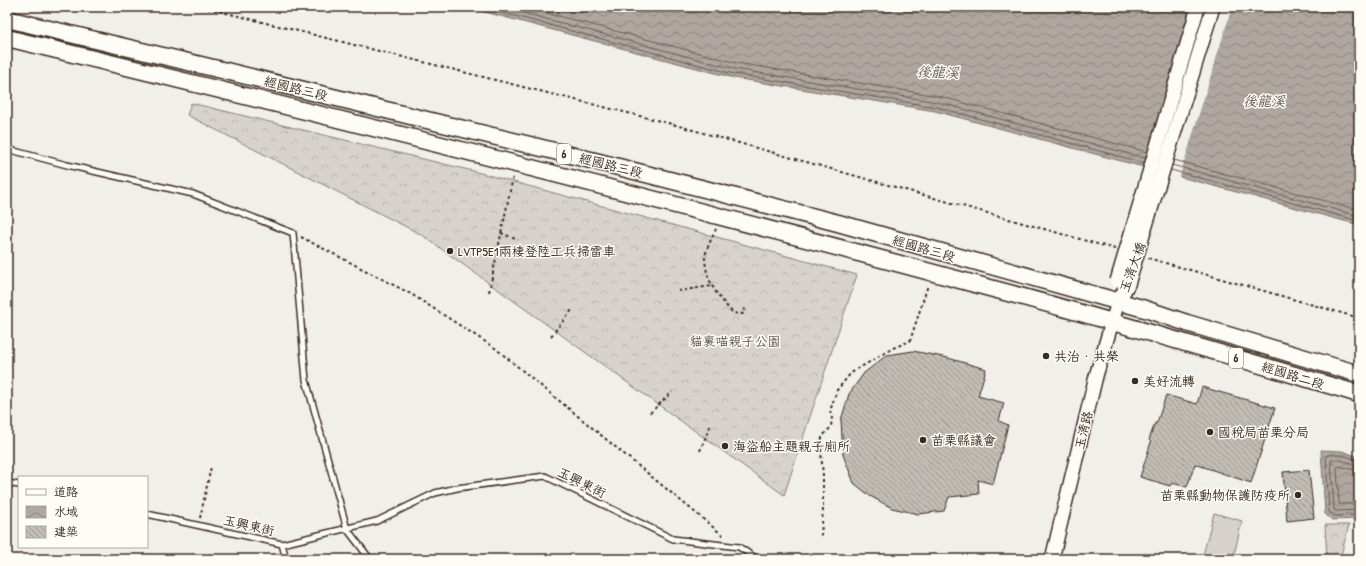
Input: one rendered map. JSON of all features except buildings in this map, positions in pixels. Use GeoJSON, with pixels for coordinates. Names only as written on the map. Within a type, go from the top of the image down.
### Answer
{"type":"FeatureCollection","features":[{"type":"Feature","properties":{"kind":"main road","name":"經國路三段"},"geometry":{"type":"LineString","coordinates":[[7,19],[599,162],[838,223],[1118,302]]}},
{"type":"Feature","properties":{"kind":"main road","name":"經國路三段"},"geometry":{"type":"LineString","coordinates":[[7,38],[517,163],[994,289],[1112,322]]}},
{"type":"Feature","properties":{"kind":"main road","name":"經國路二段"},"geometry":{"type":"LineString","coordinates":[[1118,302],[1359,374]]}},
{"type":"Feature","properties":{"kind":"main road","name":"經國路二段"},"geometry":{"type":"LineString","coordinates":[[1112,322],[1359,394]]}},
{"type":"Feature","properties":{"kind":"street","name":"玉清大橋"},"geometry":{"type":"LineString","coordinates":[[1118,302],[1198,7]]}},
{"type":"Feature","properties":{"kind":"street","name":"玉清大橋"},"geometry":{"type":"LineString","coordinates":[[1123,282],[1213,7]]}},
{"type":"Feature","properties":{"kind":"street","name":"玉清路"},"geometry":{"type":"LineString","coordinates":[[1052,559],[1096,376],[1118,302]]}},
{"type":"Feature","properties":{"kind":"lane"},"geometry":{"type":"LineString","coordinates":[[7,149],[67,165],[193,194],[294,233],[306,380],[347,529],[370,559]]}},
{"type":"Feature","properties":{"kind":"lane","name":"玉興東街"},"geometry":{"type":"LineString","coordinates":[[148,514],[282,544],[377,521],[435,493],[457,488],[545,476],[673,539],[739,548],[757,559]]}},
{"type":"Feature","properties":{"kind":"lane"},"geometry":{"type":"LineString","coordinates":[[7,483],[18,485]]}},
{"type":"Feature","properties":{"kind":"lane"},"geometry":{"type":"LineString","coordinates":[[282,544],[286,559]]}},
{"type":"Feature","properties":{"kind":"path"},"geometry":{"type":"LineString","coordinates":[[202,7],[668,123],[1121,251]]}},
{"type":"Feature","properties":{"kind":"path"},"geometry":{"type":"LineString","coordinates":[[489,292],[513,177]]}},
{"type":"Feature","properties":{"kind":"path"},"geometry":{"type":"LineString","coordinates":[[716,229],[705,257],[712,286],[716,295],[733,313],[744,314],[745,306]]}},
{"type":"Feature","properties":{"kind":"path"},"geometry":{"type":"LineString","coordinates":[[294,233],[411,294],[495,348],[739,548]]}},
{"type":"Feature","properties":{"kind":"path"},"geometry":{"type":"LineString","coordinates":[[501,233],[518,240]]}},
{"type":"Feature","properties":{"kind":"path"},"geometry":{"type":"LineString","coordinates":[[1144,257],[1359,318]]}},
{"type":"Feature","properties":{"kind":"path"},"geometry":{"type":"LineString","coordinates":[[821,536],[823,476],[820,451],[822,437],[831,427],[832,416],[830,411],[837,390],[851,373],[893,348],[910,341],[928,285]]}},
{"type":"Feature","properties":{"kind":"path"},"geometry":{"type":"LineString","coordinates":[[678,291],[712,286]]}},
{"type":"Feature","properties":{"kind":"path"},"geometry":{"type":"LineString","coordinates":[[552,336],[572,310]]}},
{"type":"Feature","properties":{"kind":"path"},"geometry":{"type":"LineString","coordinates":[[650,413],[672,392]]}},
{"type":"Feature","properties":{"kind":"path"},"geometry":{"type":"LineString","coordinates":[[700,451],[710,426]]}},
{"type":"Feature","properties":{"kind":"path"},"geometry":{"type":"LineString","coordinates":[[198,525],[211,467]]}},
{"type":"Feature","properties":{"kind":"green space","name":"貓裏喵親子公園"},"geometry":{"type":"Polygon","coordinates":[[[191,103],[473,171],[857,275],[784,495],[422,235],[187,115],[191,103]]]}},
{"type":"Feature","properties":{"kind":"green space"},"geometry":{"type":"Polygon","coordinates":[[[1214,513],[1242,521],[1233,559],[1202,559],[1214,513]]]}},
{"type":"Feature","properties":{"kind":"green space"},"geometry":{"type":"Polygon","coordinates":[[[1325,525],[1349,525],[1340,559],[1327,559],[1325,525]]]}},
{"type":"Feature","properties":{"kind":"water","name":"後龍溪"},"geometry":{"type":"Polygon","coordinates":[[[466,7],[1359,7],[1359,225],[935,111],[734,78],[466,7]]]}},
{"type":"Feature","properties":{"kind":"water"},"geometry":{"type":"Polygon","coordinates":[[[1321,450],[1342,451],[1359,457],[1359,519],[1332,520],[1325,514],[1321,450]]]}},
{"type":"Feature","properties":{"kind":"pier"},"geometry":{"type":"Polygon","coordinates":[[[1195,7],[1232,7],[1179,179],[1145,170],[1195,7]]]}},
{"type":"Feature","properties":{"kind":"place","name":"LVTP5E1兩棲登陸工兵掃雷車"},"geometry":{"type":"Point","coordinates":[450,251]}},
{"type":"Feature","properties":{"kind":"place","name":"共治‧共榮"},"geometry":{"type":"Point","coordinates":[1046,356]}},
{"type":"Feature","properties":{"kind":"place","name":"美好流轉"},"geometry":{"type":"Point","coordinates":[1135,381]}},
{"type":"Feature","properties":{"kind":"place","name":"國稅局苗栗分局"},"geometry":{"type":"Point","coordinates":[1210,432]}},
{"type":"Feature","properties":{"kind":"place","name":"苗栗縣議會"},"geometry":{"type":"Point","coordinates":[923,440]}},
{"type":"Feature","properties":{"kind":"place","name":"海盜船主題親子廁所"},"geometry":{"type":"Point","coordinates":[725,446]}},
{"type":"Feature","properties":{"kind":"place","name":"苗栗縣動物保護防疫所"},"geometry":{"type":"Point","coordinates":[1298,495]}}]}
